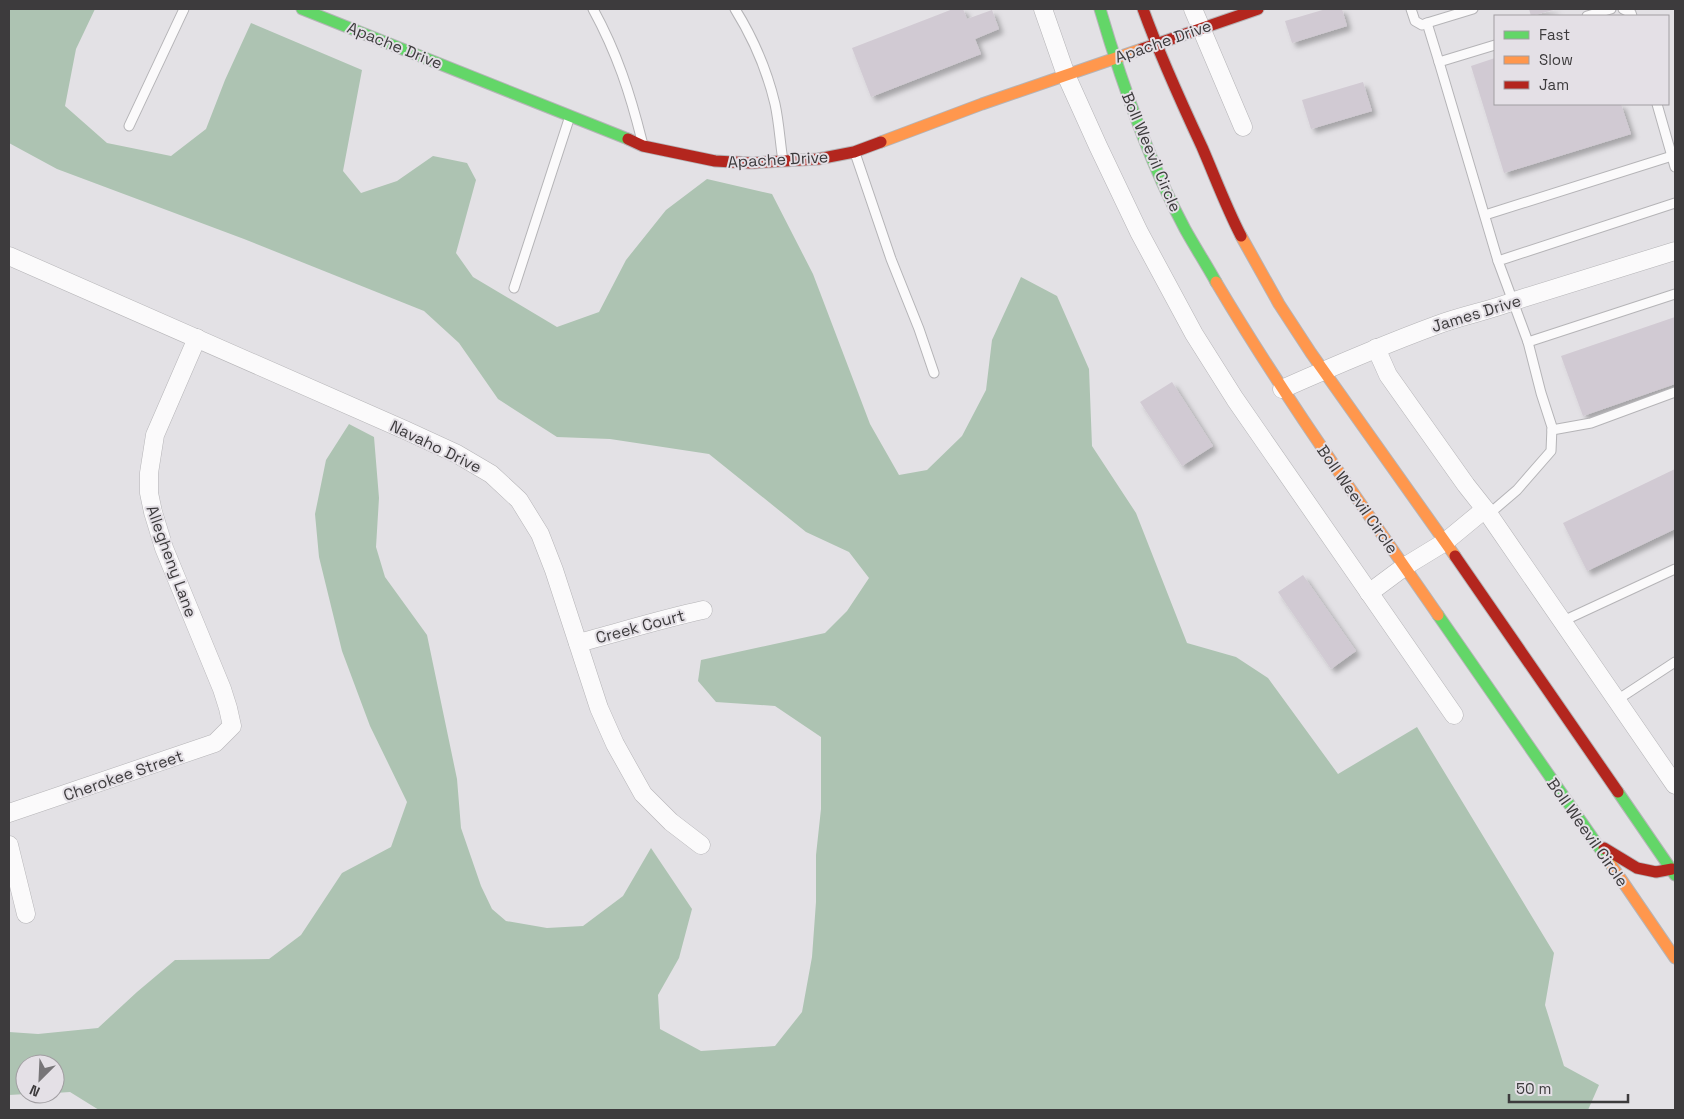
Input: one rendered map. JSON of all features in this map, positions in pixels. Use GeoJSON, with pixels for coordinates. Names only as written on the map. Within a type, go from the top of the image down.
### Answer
{"type":"FeatureCollection","features":[{"type":"Feature","properties":{"kind":"main road","name":"Apache Drive"},"geometry":{"type":"LineString","coordinates":[[302,9],[643,146],[715,161],[751,163],[818,159],[854,152],[982,104],[1258,9]]}},
{"type":"Feature","properties":{"kind":"main road","name":"Boll Weevil Circle"},"geometry":{"type":"LineString","coordinates":[[1100,9],[1114,58],[1152,159],[1184,229],[1254,346],[1404,567],[1675,958]]}},
{"type":"Feature","properties":{"kind":"main road"},"geometry":{"type":"LineString","coordinates":[[1143,9],[1156,44],[1224,202],[1250,254],[1279,304],[1674,870],[1656,872],[1637,868],[1596,843]]}},
{"type":"Feature","properties":{"kind":"main road"},"geometry":{"type":"LineString","coordinates":[[1638,821],[1660,830]]}},
{"type":"Feature","properties":{"kind":"street"},"geometry":{"type":"LineString","coordinates":[[1043,9],[1066,75],[1098,146],[1139,232],[1194,334],[1235,399],[1454,715]]}},
{"type":"Feature","properties":{"kind":"street"},"geometry":{"type":"LineString","coordinates":[[1193,9],[1243,127]]}},
{"type":"Feature","properties":{"kind":"street","name":"James Drive"},"geometry":{"type":"LineString","coordinates":[[1282,389],[1376,348],[1440,323],[1496,308],[1675,251]]}},
{"type":"Feature","properties":{"kind":"street","name":"Navaho Drive"},"geometry":{"type":"LineString","coordinates":[[9,256],[440,446],[490,474],[519,500],[540,534],[599,708],[615,744],[643,794],[671,822],[701,845]]}},
{"type":"Feature","properties":{"kind":"street","name":"Allegheny Lane"},"geometry":{"type":"LineString","coordinates":[[197,338],[155,435],[149,473],[149,493],[152,512],[164,548],[222,689],[232,726]]}},
{"type":"Feature","properties":{"kind":"street"},"geometry":{"type":"LineString","coordinates":[[1376,348],[1388,375],[1466,485],[1487,511],[1675,785]]}},
{"type":"Feature","properties":{"kind":"street"},"geometry":{"type":"LineString","coordinates":[[1370,593],[1404,567],[1445,542],[1487,511]]}},
{"type":"Feature","properties":{"kind":"street","name":"Creek Court"},"geometry":{"type":"LineString","coordinates":[[578,643],[703,610]]}},
{"type":"Feature","properties":{"kind":"street","name":"Cherokee Street"},"geometry":{"type":"LineString","coordinates":[[9,813],[215,743],[232,726]]}},
{"type":"Feature","properties":{"kind":"street"},"geometry":{"type":"LineString","coordinates":[[9,845],[26,914]]}},
{"type":"Feature","properties":{"kind":"lane"},"geometry":{"type":"LineString","coordinates":[[129,126],[184,9]]}},
{"type":"Feature","properties":{"kind":"lane"},"geometry":{"type":"LineString","coordinates":[[593,9],[619,62],[632,98],[643,146]]}},
{"type":"Feature","properties":{"kind":"lane"},"geometry":{"type":"LineString","coordinates":[[735,9],[750,33],[764,68],[775,105],[783,161]]}},
{"type":"Feature","properties":{"kind":"lane"},"geometry":{"type":"LineString","coordinates":[[1410,9],[1415,21],[1422,25],[1473,9]]}},
{"type":"Feature","properties":{"kind":"lane"},"geometry":{"type":"LineString","coordinates":[[1590,15],[1611,9]]}},
{"type":"Feature","properties":{"kind":"lane"},"geometry":{"type":"LineString","coordinates":[[1427,23],[1498,261],[1528,342],[1540,393],[1552,430],[1552,451],[1517,490],[1487,511]]}},
{"type":"Feature","properties":{"kind":"lane"},"geometry":{"type":"LineString","coordinates":[[1439,62],[1494,45]]}},
{"type":"Feature","properties":{"kind":"lane"},"geometry":{"type":"LineString","coordinates":[[1657,105],[1675,167]]}},
{"type":"Feature","properties":{"kind":"lane"},"geometry":{"type":"LineString","coordinates":[[514,288],[570,116]]}},
{"type":"Feature","properties":{"kind":"lane"},"geometry":{"type":"LineString","coordinates":[[854,152],[891,259],[934,373]]}},
{"type":"Feature","properties":{"kind":"lane"},"geometry":{"type":"LineString","coordinates":[[1485,215],[1672,156]]}},
{"type":"Feature","properties":{"kind":"lane"},"geometry":{"type":"LineString","coordinates":[[1498,261],[1675,203]]}},
{"type":"Feature","properties":{"kind":"lane"},"geometry":{"type":"LineString","coordinates":[[1528,342],[1675,294]]}},
{"type":"Feature","properties":{"kind":"lane"},"geometry":{"type":"LineString","coordinates":[[1552,430],[1591,423],[1675,392]]}},
{"type":"Feature","properties":{"kind":"lane"},"geometry":{"type":"LineString","coordinates":[[1563,621],[1675,569]]}},
{"type":"Feature","properties":{"kind":"lane"},"geometry":{"type":"LineString","coordinates":[[1617,700],[1675,662]]}},
{"type":"Feature","properties":{"kind":"green space"},"geometry":{"type":"Polygon","coordinates":[[[9,9],[95,9],[76,49],[65,106],[107,143],[171,156],[206,129],[225,80],[251,23],[362,70],[343,171],[361,193],[397,181],[433,156],[467,163],[476,180],[456,253],[473,277],[557,327],[599,312],[626,260],[666,210],[707,179],[772,194],[813,274],[870,424],[899,475],[927,470],[962,436],[986,390],[992,340],[1021,277],[1057,296],[1089,369],[1092,446],[1136,513],[1187,643],[1236,657],[1268,678],[1338,774],[1417,727],[1554,953],[1545,1005],[1564,1066],[1599,1085],[1588,1110],[99,1110],[70,1092],[65,1092],[65,1054],[15,1054],[15,1095],[9,1095],[9,1032],[38,1034],[98,1028],[175,960],[269,959],[301,935],[342,873],[391,847],[407,802],[370,726],[342,651],[319,557],[315,514],[326,460],[349,424],[374,437],[379,498],[376,547],[385,577],[427,635],[457,779],[461,828],[481,886],[492,909],[506,921],[547,928],[583,926],[623,896],[651,848],[692,909],[679,958],[658,995],[660,1029],[701,1051],[775,1046],[802,1012],[812,957],[816,902],[816,855],[821,809],[821,737],[775,706],[716,702],[698,681],[701,660],[825,633],[847,611],[869,578],[849,552],[806,532],[709,454],[610,439],[557,437],[498,399],[459,343],[424,311],[244,239],[57,169],[9,143],[9,9]]]}},
{"type":"Feature","properties":{"kind":"building"},"geometry":{"type":"Polygon","coordinates":[[[953,9],[963,9],[967,19],[992,10],[999,29],[975,39],[981,54],[871,97],[852,48],[953,9]]]}},
{"type":"Feature","properties":{"kind":"building"},"geometry":{"type":"Polygon","coordinates":[[[1326,9],[1342,9],[1347,26],[1292,43],[1285,21],[1326,9]]]}},
{"type":"Feature","properties":{"kind":"building"},"geometry":{"type":"Polygon","coordinates":[[[1529,9],[1557,9],[1535,15],[1531,15],[1529,9]]]}},
{"type":"Feature","properties":{"kind":"building"},"geometry":{"type":"Polygon","coordinates":[[[1494,58],[1494,105],[1621,105],[1631,134],[1504,173],[1471,66],[1494,58]]]}},
{"type":"Feature","properties":{"kind":"building"},"geometry":{"type":"Polygon","coordinates":[[[1363,82],[1372,111],[1311,129],[1302,100],[1363,82]]]}},
{"type":"Feature","properties":{"kind":"building"},"geometry":{"type":"Polygon","coordinates":[[[1675,317],[1675,384],[1583,416],[1561,356],[1675,317]]]}},
{"type":"Feature","properties":{"kind":"building"},"geometry":{"type":"Polygon","coordinates":[[[1172,382],[1213,446],[1182,466],[1140,402],[1172,382]]]}},
{"type":"Feature","properties":{"kind":"building"},"geometry":{"type":"Polygon","coordinates":[[[1675,469],[1675,529],[1587,571],[1563,523],[1675,469]]]}},
{"type":"Feature","properties":{"kind":"building"},"geometry":{"type":"Polygon","coordinates":[[[1303,575],[1356,651],[1331,669],[1278,592],[1303,575]]]}},
{"type":"Feature","properties":{"kind":"traffic: fast"},"geometry":{"type":"LineString","coordinates":[[302,9],[628,139]]}},
{"type":"Feature","properties":{"kind":"traffic: fast"},"geometry":{"type":"LineString","coordinates":[[1100,9],[1117,65],[1159,176],[1185,229],[1216,282]]}},
{"type":"Feature","properties":{"kind":"traffic: fast"},"geometry":{"type":"LineString","coordinates":[[1438,615],[1612,866]]}},
{"type":"Feature","properties":{"kind":"traffic: fast"},"geometry":{"type":"LineString","coordinates":[[1618,792],[1675,875]]}},
{"type":"Feature","properties":{"kind":"traffic: slow"},"geometry":{"type":"LineString","coordinates":[[881,142],[982,104],[1142,49]]}},
{"type":"Feature","properties":{"kind":"traffic: slow"},"geometry":{"type":"LineString","coordinates":[[1241,236],[1279,304],[1311,353],[1455,556]]}},
{"type":"Feature","properties":{"kind":"traffic: slow"},"geometry":{"type":"LineString","coordinates":[[1216,282],[1296,409],[1438,615]]}},
{"type":"Feature","properties":{"kind":"traffic: slow"},"geometry":{"type":"LineString","coordinates":[[1612,866],[1675,958]]}},
{"type":"Feature","properties":{"kind":"traffic: jam"},"geometry":{"type":"LineString","coordinates":[[1143,9],[1171,79],[1241,236]]}},
{"type":"Feature","properties":{"kind":"traffic: jam"},"geometry":{"type":"LineString","coordinates":[[1142,49],[1258,9]]}},
{"type":"Feature","properties":{"kind":"traffic: jam"},"geometry":{"type":"LineString","coordinates":[[628,139],[643,146],[715,161],[751,163],[818,159],[854,152],[881,142]]}},
{"type":"Feature","properties":{"kind":"traffic: jam"},"geometry":{"type":"LineString","coordinates":[[1455,556],[1618,792]]}},
{"type":"Feature","properties":{"kind":"traffic: jam"},"geometry":{"type":"LineString","coordinates":[[1604,848],[1637,868],[1656,872],[1672,869]]}}]}
